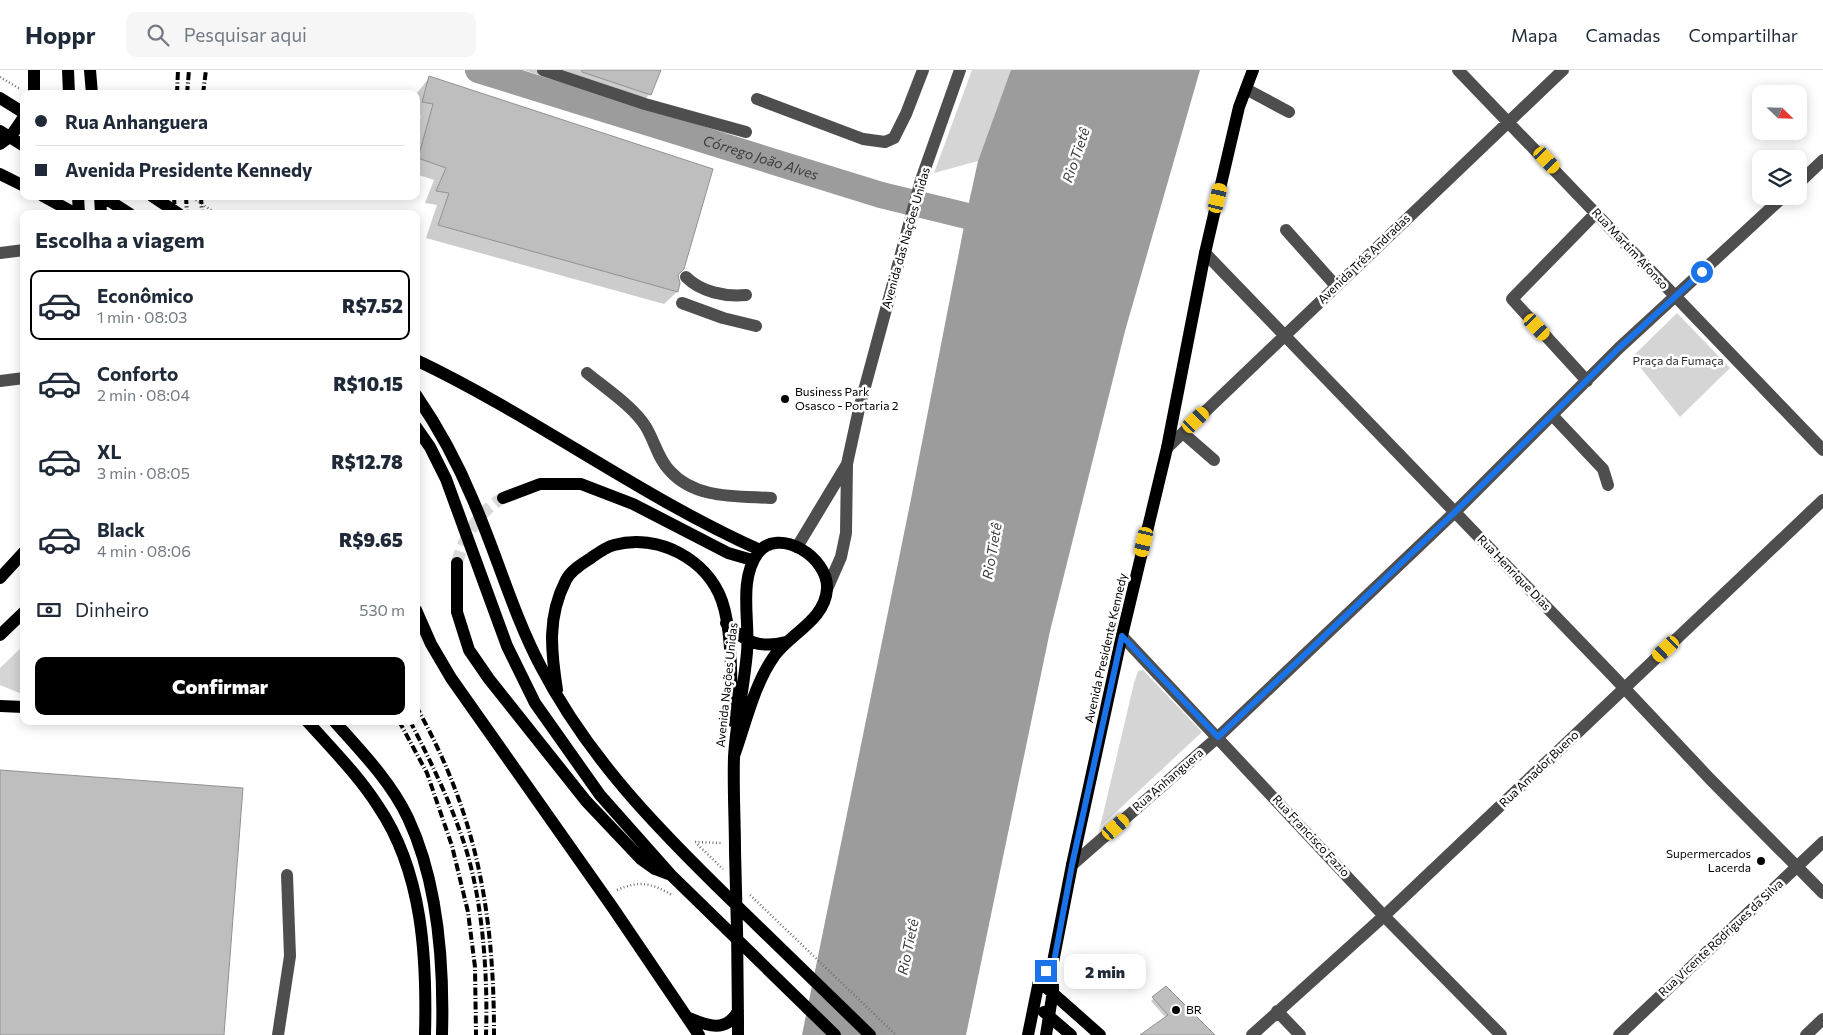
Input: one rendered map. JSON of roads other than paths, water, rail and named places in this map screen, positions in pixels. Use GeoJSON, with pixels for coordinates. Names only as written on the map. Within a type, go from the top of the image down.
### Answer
{"type":"FeatureCollection","features":[{"type":"Feature","properties":{"kind":"main road"},"geometry":{"type":"LineString","coordinates":[[34,70],[34,90]]}},
{"type":"Feature","properties":{"kind":"main road"},"geometry":{"type":"LineString","coordinates":[[68,70],[69,90]]}},
{"type":"Feature","properties":{"kind":"main road"},"geometry":{"type":"LineString","coordinates":[[90,70],[92,90]]}},
{"type":"Feature","properties":{"kind":"main road","name":"Avenida Presidente Kennedy"},"geometry":{"type":"LineString","coordinates":[[1046,1035],[1053,991],[1054,962],[1072,865],[1122,636],[1167,448],[1205,253],[1239,107],[1254,70]]}},
{"type":"Feature","properties":{"kind":"main road"},"geometry":{"type":"LineString","coordinates":[[0,98],[20,112]]}},
{"type":"Feature","properties":{"kind":"main road"},"geometry":{"type":"LineString","coordinates":[[0,144],[12,136],[20,122]]}},
{"type":"Feature","properties":{"kind":"main road"},"geometry":{"type":"LineString","coordinates":[[0,130],[20,143]]}},
{"type":"Feature","properties":{"kind":"main road"},"geometry":{"type":"LineString","coordinates":[[0,174],[20,184]]}},
{"type":"Feature","properties":{"kind":"main road"},"geometry":{"type":"LineString","coordinates":[[51,200],[70,210]]}},
{"type":"Feature","properties":{"kind":"main road"},"geometry":{"type":"LineString","coordinates":[[107,200],[124,210]]}},
{"type":"Feature","properties":{"kind":"main road"},"geometry":{"type":"LineString","coordinates":[[158,200],[173,210]]}},
{"type":"Feature","properties":{"kind":"main road"},"geometry":{"type":"LineString","coordinates":[[420,362],[594,458],[701,522],[760,550],[779,544],[796,547],[817,560],[826,579],[827,589]]}},
{"type":"Feature","properties":{"kind":"main road"},"geometry":{"type":"LineString","coordinates":[[420,402],[446,445],[473,499],[519,620],[541,667],[585,740],[641,811],[870,1035]]}},
{"type":"Feature","properties":{"kind":"main road"},"geometry":{"type":"LineString","coordinates":[[420,432],[430,446],[446,479],[507,646],[535,702],[600,795],[671,875],[835,1035]]}},
{"type":"Feature","properties":{"kind":"main road"},"geometry":{"type":"LineString","coordinates":[[503,498],[540,484],[581,484],[633,504],[728,553],[752,560]]}},
{"type":"Feature","properties":{"kind":"main road"},"geometry":{"type":"LineString","coordinates":[[558,697],[551,653],[551,627],[555,606],[567,578],[576,567],[614,545],[654,544],[673,549],[689,558],[712,584],[722,601],[726,623],[734,756]]}},
{"type":"Feature","properties":{"kind":"main road","name":"Avenida Nações Unidas"},"geometry":{"type":"LineString","coordinates":[[738,1035],[734,756],[748,641],[747,585],[752,560],[760,550]]}},
{"type":"Feature","properties":{"kind":"main road"},"geometry":{"type":"LineString","coordinates":[[0,578],[20,556]]}},
{"type":"Feature","properties":{"kind":"main road"},"geometry":{"type":"LineString","coordinates":[[457,563],[457,612],[470,650],[489,680],[586,801],[641,859],[654,869],[671,875]]}},
{"type":"Feature","properties":{"kind":"main road","name":"Avenida Nações Unidas"},"geometry":{"type":"LineString","coordinates":[[734,756],[761,678],[768,665],[786,642],[818,613],[827,589]]}},
{"type":"Feature","properties":{"kind":"main road"},"geometry":{"type":"LineString","coordinates":[[0,635],[20,616]]}},
{"type":"Feature","properties":{"kind":"main road"},"geometry":{"type":"LineString","coordinates":[[420,619],[431,644],[451,678],[699,1035]]}},
{"type":"Feature","properties":{"kind":"main road"},"geometry":{"type":"LineString","coordinates":[[726,623],[738,636],[748,641],[771,646],[786,642]]}},
{"type":"Feature","properties":{"kind":"main road"},"geometry":{"type":"LineString","coordinates":[[0,706],[20,707]]}},
{"type":"Feature","properties":{"kind":"main road"},"geometry":{"type":"LineString","coordinates":[[311,725],[362,783],[379,807],[396,836],[407,864],[417,904],[422,954],[425,1035]]}},
{"type":"Feature","properties":{"kind":"main road"},"geometry":{"type":"LineString","coordinates":[[337,725],[374,767],[396,798],[408,817],[420,848],[434,906],[441,988],[442,1035]]}},
{"type":"Feature","properties":{"kind":"main road","name":"Avenida Presidente Kennedy"},"geometry":{"type":"LineString","coordinates":[[1028,1035],[1039,980],[1054,962]]}},
{"type":"Feature","properties":{"kind":"main road"},"geometry":{"type":"LineString","coordinates":[[1039,980],[1100,1035]]}},
{"type":"Feature","properties":{"kind":"main road"},"geometry":{"type":"LineString","coordinates":[[1034,1005],[1050,1016],[1071,1035]]}},
{"type":"Feature","properties":{"kind":"main road"},"geometry":{"type":"LineString","coordinates":[[689,1018],[710,1027],[721,1026],[730,1022],[738,1011]]}},
{"type":"Feature","properties":{"kind":"street"},"geometry":{"type":"LineString","coordinates":[[543,70],[645,104],[746,132]]}},
{"type":"Feature","properties":{"kind":"street"},"geometry":{"type":"LineString","coordinates":[[757,99],[863,139],[885,142],[894,138],[906,114],[923,70]]}},
{"type":"Feature","properties":{"kind":"street","name":"Avenida das Nações Unidas"},"geometry":{"type":"LineString","coordinates":[[847,464],[859,409],[921,180],[960,70]]}},
{"type":"Feature","properties":{"kind":"street","name":"Rua Martim Afonso"},"geometry":{"type":"LineString","coordinates":[[1458,70],[1510,121],[1675,297],[1823,450]]}},
{"type":"Feature","properties":{"kind":"street","name":"Avenida Três Andradas"},"geometry":{"type":"LineString","coordinates":[[1167,448],[1563,70]]}},
{"type":"Feature","properties":{"kind":"street"},"geometry":{"type":"LineString","coordinates":[[1246,88],[1289,112]]}},
{"type":"Feature","properties":{"kind":"street"},"geometry":{"type":"LineString","coordinates":[[1807,175],[1823,160]]}},
{"type":"Feature","properties":{"kind":"street","name":"Rua Anhanguera"},"geometry":{"type":"LineString","coordinates":[[1072,865],[1218,737],[1455,512],[1587,381],[1774,205]]}},
{"type":"Feature","properties":{"kind":"street"},"geometry":{"type":"LineString","coordinates":[[1587,381],[1512,299],[1596,213]]}},
{"type":"Feature","properties":{"kind":"street"},"geometry":{"type":"LineString","coordinates":[[1286,230],[1336,286]]}},
{"type":"Feature","properties":{"kind":"street"},"geometry":{"type":"LineString","coordinates":[[0,253],[20,250]]}},
{"type":"Feature","properties":{"kind":"street","name":"Rua Henrique Dias"},"geometry":{"type":"LineString","coordinates":[[1205,253],[1710,779],[1823,893]]}},
{"type":"Feature","properties":{"kind":"street"},"geometry":{"type":"LineString","coordinates":[[686,277],[697,286],[728,297],[746,295]]}},
{"type":"Feature","properties":{"kind":"street"},"geometry":{"type":"LineString","coordinates":[[682,303],[723,318],[756,326]]}},
{"type":"Feature","properties":{"kind":"street"},"geometry":{"type":"LineString","coordinates":[[587,373],[621,401],[646,426],[656,450],[670,471],[688,486],[717,496],[771,498]]}},
{"type":"Feature","properties":{"kind":"street"},"geometry":{"type":"LineString","coordinates":[[0,381],[20,378]]}},
{"type":"Feature","properties":{"kind":"street"},"geometry":{"type":"LineString","coordinates":[[1552,415],[1603,469],[1608,484]]}},
{"type":"Feature","properties":{"kind":"street"},"geometry":{"type":"LineString","coordinates":[[1183,433],[1214,460]]}},
{"type":"Feature","properties":{"kind":"street"},"geometry":{"type":"LineString","coordinates":[[796,547],[847,464]]}},
{"type":"Feature","properties":{"kind":"street"},"geometry":{"type":"LineString","coordinates":[[827,589],[841,557],[846,532],[847,464]]}},
{"type":"Feature","properties":{"kind":"street","name":"Rua Amador Bueno"},"geometry":{"type":"LineString","coordinates":[[1252,1035],[1384,916],[1823,500]]}},
{"type":"Feature","properties":{"kind":"street","name":"Rua Francisco Fazio"},"geometry":{"type":"LineString","coordinates":[[1122,636],[1384,916],[1500,1035]]}},
{"type":"Feature","properties":{"kind":"street","name":"Rua Vicente Rodrigues da Silva"},"geometry":{"type":"LineString","coordinates":[[1619,1035],[1823,842]]}},
{"type":"Feature","properties":{"kind":"street"},"geometry":{"type":"LineString","coordinates":[[278,1035],[290,956],[287,875]]}},
{"type":"Feature","properties":{"kind":"street"},"geometry":{"type":"LineString","coordinates":[[1277,1011],[1300,1035]]}},
{"type":"Feature","properties":{"kind":"street"},"geometry":{"type":"LineString","coordinates":[[1806,1035],[1823,1020]]}},
{"type":"Feature","properties":{"kind":"water","name":"Rio Tietê"},"geometry":{"type":"Polygon","coordinates":[[[1011,70],[1200,70],[1125,331],[1050,631],[966,1035],[802,1035],[910,504],[966,216],[978,161],[1011,70]]]}},
{"type":"Feature","properties":{"kind":"waterway","name":"Córrego João Alves"},"geometry":{"type":"LineString","coordinates":[[478,70],[881,195],[1000,224]]}},
{"type":"Feature","properties":{"kind":"tunnel"},"geometry":{"type":"LineString","coordinates":[[457,563],[468,534],[474,525],[494,503],[503,498]]}},
{"type":"Feature","properties":{"kind":"railway"},"geometry":{"type":"LineString","coordinates":[[177,90],[178,70]]}},
{"type":"Feature","properties":{"kind":"railway"},"geometry":{"type":"LineString","coordinates":[[187,90],[189,70]]}},
{"type":"Feature","properties":{"kind":"railway"},"geometry":{"type":"LineString","coordinates":[[204,90],[206,70]]}},
{"type":"Feature","properties":{"kind":"railway"},"geometry":{"type":"LineString","coordinates":[[174,200],[175,210]]}},
{"type":"Feature","properties":{"kind":"railway"},"geometry":{"type":"LineString","coordinates":[[186,200],[187,210]]}},
{"type":"Feature","properties":{"kind":"railway"},"geometry":{"type":"LineString","coordinates":[[201,200],[202,210]]}},
{"type":"Feature","properties":{"kind":"railway"},"geometry":{"type":"LineString","coordinates":[[420,714],[437,746],[454,786],[478,865],[490,947],[494,1035]]}},
{"type":"Feature","properties":{"kind":"railway"},"geometry":{"type":"LineString","coordinates":[[401,725],[427,773],[452,846],[468,912],[475,967],[476,1035]]}},
{"type":"Feature","properties":{"kind":"railway"},"geometry":{"type":"LineString","coordinates":[[412,725],[447,798],[471,868],[483,940],[486,1035]]}},
{"type":"Feature","properties":{"kind":"place","name":"Business Park Osasco - Portaria 2"},"geometry":{"type":"Point","coordinates":[785,399]}},
{"type":"Feature","properties":{"kind":"place","name":"Supermercados Lacerda"},"geometry":{"type":"Point","coordinates":[1761,861]}},
{"type":"Feature","properties":{"kind":"place","name":"BR"},"geometry":{"type":"Point","coordinates":[1176,1010]}},
{"type":"Feature","properties":{"kind":"park label","name":"Praça da Fumaça"},"geometry":{"type":"Point","coordinates":[1678,361]}}]}
